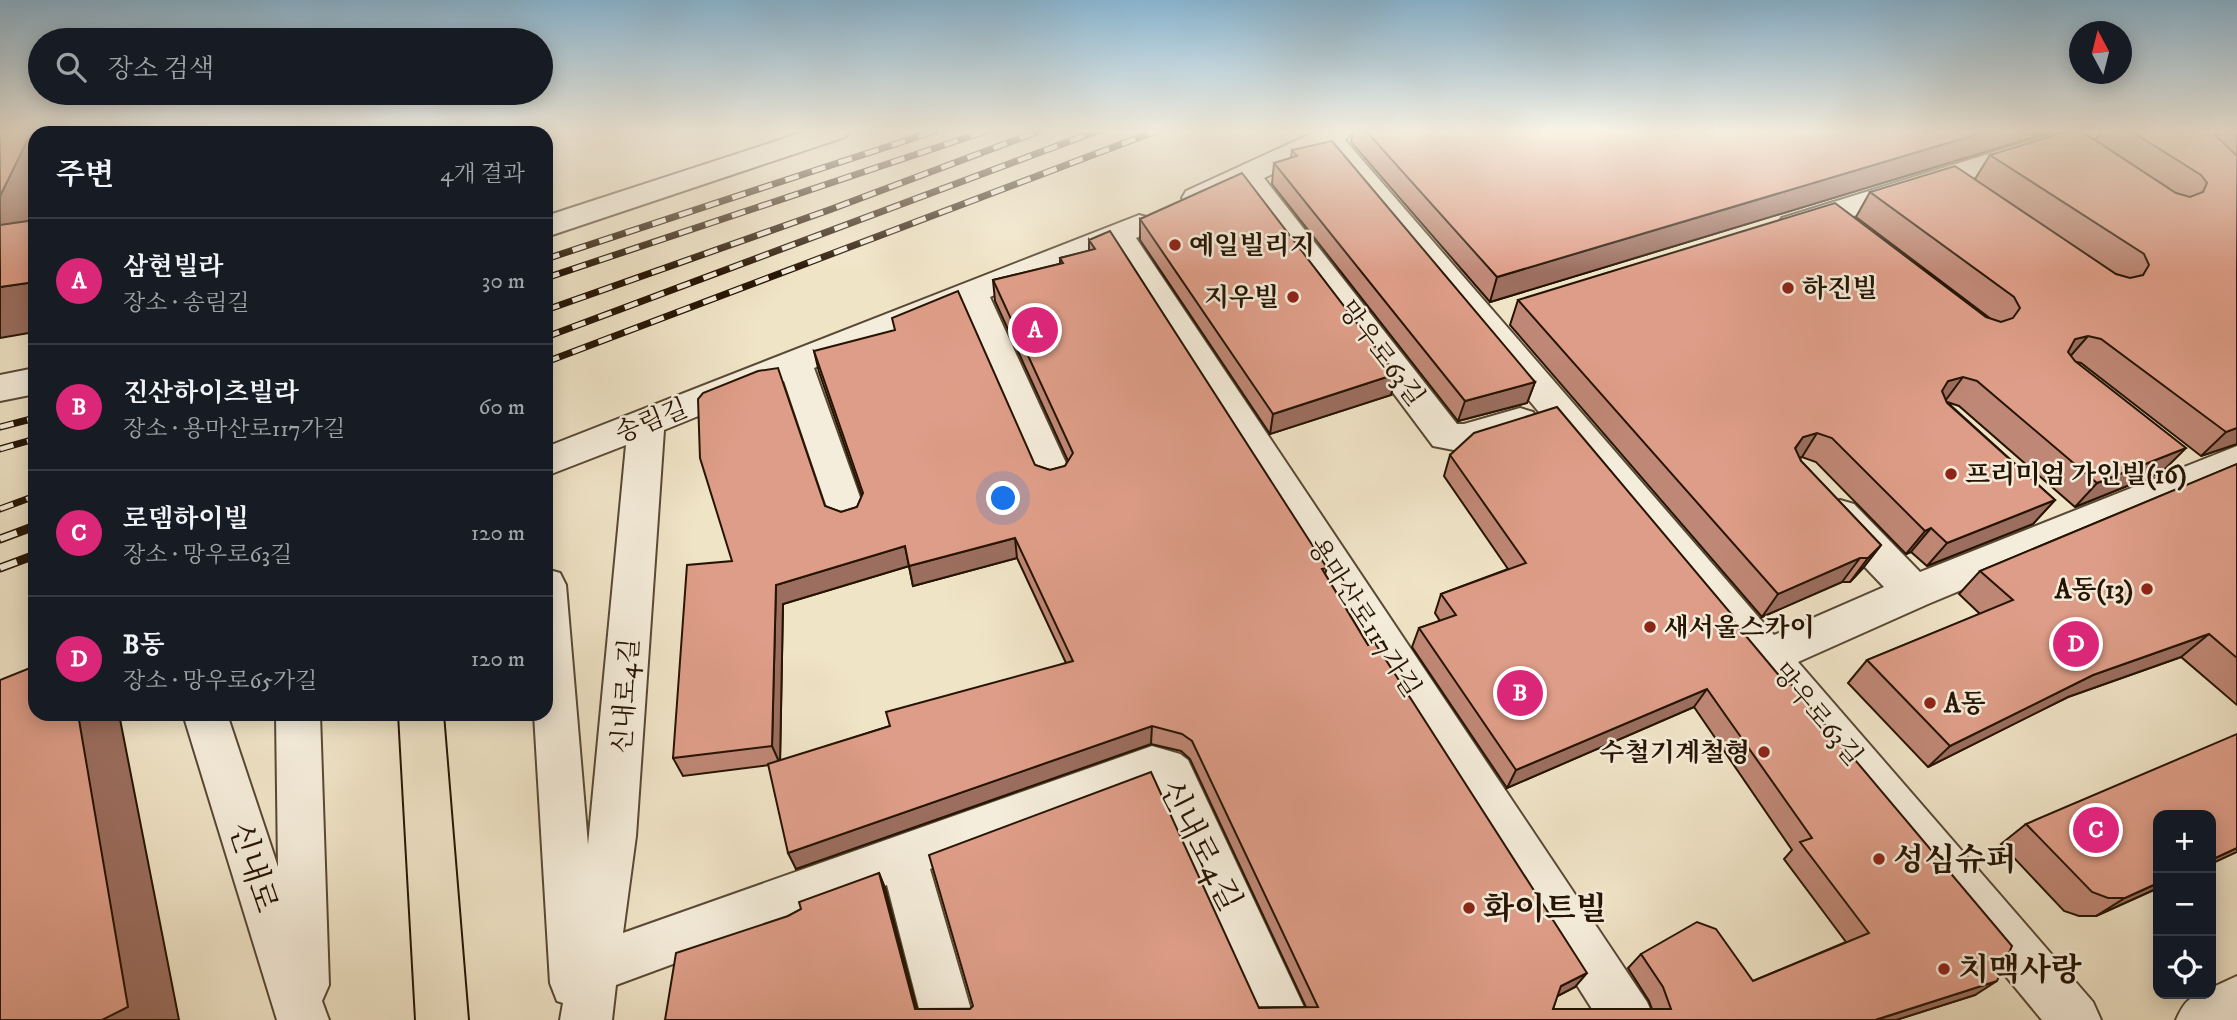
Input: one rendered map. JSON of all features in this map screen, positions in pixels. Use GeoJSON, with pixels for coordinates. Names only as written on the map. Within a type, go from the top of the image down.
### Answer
{"type":"FeatureCollection","features":[{"type":"Feature","properties":{"kind":"main road"},"geometry":{"type":"LineString","coordinates":[[421,721],[442,1020]]}},
{"type":"Feature","properties":{"kind":"street"},"geometry":{"type":"LineString","coordinates":[[553,225],[692,179]]}},
{"type":"Feature","properties":{"kind":"street","name":"송림길"},"geometry":{"type":"LineString","coordinates":[[553,459],[1118,235],[1238,179]]}},
{"type":"Feature","properties":{"kind":"street","name":"망우로63길"},"geometry":{"type":"LineString","coordinates":[[1249,179],[1446,436],[1464,438],[1559,409]]}},
{"type":"Feature","properties":{"kind":"street","name":"망우로63길"},"geometry":{"type":"LineString","coordinates":[[1375,179],[1496,315],[1559,409],[2076,1020]]}},
{"type":"Feature","properties":{"kind":"street"},"geometry":{"type":"LineString","coordinates":[[1762,234],[1939,179]]}},
{"type":"Feature","properties":{"kind":"street"},"geometry":{"type":"LineString","coordinates":[[1946,179],[1977,199]]}},
{"type":"Feature","properties":{"kind":"street"},"geometry":{"type":"LineString","coordinates":[[1828,214],[1861,239]]}},
{"type":"Feature","properties":{"kind":"street","name":"용마산로117가길"},"geometry":{"type":"LineString","coordinates":[[1118,235],[1621,1009],[1569,1020]]}},
{"type":"Feature","properties":{"kind":"street"},"geometry":{"type":"LineString","coordinates":[[972,293],[1052,474]]}},
{"type":"Feature","properties":{"kind":"street"},"geometry":{"type":"LineString","coordinates":[[795,363],[847,514]]}},
{"type":"Feature","properties":{"kind":"street"},"geometry":{"type":"LineString","coordinates":[[0,388],[28,382]]}},
{"type":"Feature","properties":{"kind":"street","name":"신내로4길"},"geometry":{"type":"LineString","coordinates":[[586,1020],[613,836],[646,422]]}},
{"type":"Feature","properties":{"kind":"street"},"geometry":{"type":"LineString","coordinates":[[2164,451],[2196,476]]}},
{"type":"Feature","properties":{"kind":"street"},"geometry":{"type":"LineString","coordinates":[[1769,656],[1914,592],[2237,460]]}},
{"type":"Feature","properties":{"kind":"street"},"geometry":{"type":"LineString","coordinates":[[1820,494],[1914,592]]}},
{"type":"Feature","properties":{"kind":"street"},"geometry":{"type":"LineString","coordinates":[[2038,500],[2069,528]]}},
{"type":"Feature","properties":{"kind":"street"},"geometry":{"type":"LineString","coordinates":[[553,680],[578,1020]]}},
{"type":"Feature","properties":{"kind":"street","name":"신내로"},"geometry":{"type":"LineString","coordinates":[[207,721],[304,1020]]}},
{"type":"Feature","properties":{"kind":"street"},"geometry":{"type":"LineString","coordinates":[[298,721],[304,1020]]}},
{"type":"Feature","properties":{"kind":"street","name":"신내로4길"},"geometry":{"type":"LineString","coordinates":[[593,969],[1152,766],[1164,768],[1172,775],[1284,1020]]}},
{"type":"Feature","properties":{"kind":"street"},"geometry":{"type":"LineString","coordinates":[[903,857],[948,1020]]}},
{"type":"Feature","properties":{"kind":"street"},"geometry":{"type":"LineString","coordinates":[[2202,1020],[2237,1001]]}},
{"type":"Feature","properties":{"kind":"building"},"geometry":{"type":"Polygon","coordinates":[[[0,179],[9,179],[0,196],[0,179]]]}},
{"type":"Feature","properties":{"kind":"building"},"geometry":{"type":"Polygon","coordinates":[[[1230,179],[1246,179],[1396,374],[1273,414],[1140,219],[1230,179]]]}},
{"type":"Feature","properties":{"kind":"building"},"geometry":{"type":"Polygon","coordinates":[[[1287,179],[1364,179],[1535,382],[1465,401],[1287,179]]]}},
{"type":"Feature","properties":{"kind":"building"},"geometry":{"type":"Polygon","coordinates":[[[1409,179],[1828,179],[1497,277],[1409,179]]]}},
{"type":"Feature","properties":{"kind":"building"},"geometry":{"type":"Polygon","coordinates":[[[1914,179],[1974,179],[2116,274],[2130,278],[2143,275],[2149,265],[2144,254],[2027,179],[2154,179],[2176,193],[2190,197],[2203,192],[2207,183],[2204,179],[2237,179],[2237,428],[2226,432],[2101,339],[2088,336],[2075,339],[2068,352],[2075,361],[2186,448],[2097,483],[1977,381],[1963,377],[1948,381],[1942,391],[1947,403],[2055,500],[1947,543],[1931,528],[1925,531],[1832,438],[1817,433],[1803,437],[1795,448],[1801,461],[1881,545],[1868,558],[1860,558],[1778,594],[1518,300],[1835,203],[1986,317],[2001,322],[2013,318],[2020,308],[2014,297],[1870,192],[1914,179]]]}},
{"type":"Feature","properties":{"kind":"building"},"geometry":{"type":"Polygon","coordinates":[[[28,221],[28,283],[0,287],[0,225],[28,221]]]}},
{"type":"Feature","properties":{"kind":"building"},"geometry":{"type":"Polygon","coordinates":[[[1110,231],[1327,568],[1322,569],[1368,645],[1375,643],[1587,973],[1561,986],[1553,1009],[1671,1009],[1663,987],[1641,954],[1697,922],[1716,929],[1753,981],[1869,933],[1800,842],[1812,838],[1707,689],[1516,770],[1419,628],[1456,615],[1441,594],[1526,563],[1450,455],[1474,433],[1557,407],[1733,616],[1730,617],[1787,685],[1791,684],[2012,946],[1997,981],[1878,1019],[1880,1020],[665,1020],[676,953],[788,916],[801,909],[799,902],[879,873],[915,1009],[970,1009],[973,1006],[929,855],[1151,772],[1259,1008],[1318,1007],[1192,741],[1182,734],[1152,726],[788,853],[768,764],[890,726],[886,712],[1073,661],[1015,538],[909,566],[905,546],[776,585],[772,746],[673,758],[687,565],[732,561],[700,458],[698,399],[703,393],[758,371],[778,368],[825,506],[841,512],[857,507],[863,493],[814,351],[895,330],[892,318],[958,291],[1035,465],[1050,470],[1065,466],[1073,453],[993,280],[1063,263],[1060,258],[1095,249],[1089,240],[1110,231]]]}},
{"type":"Feature","properties":{"kind":"building"},"geometry":{"type":"Polygon","coordinates":[[[2237,464],[2237,658],[2209,634],[2093,675],[1950,746],[1867,660],[2013,600],[1980,571],[2237,464]]]}},
{"type":"Feature","properties":{"kind":"building"},"geometry":{"type":"Polygon","coordinates":[[[28,669],[28,721],[79,721],[128,1007],[102,1020],[0,1020],[0,680],[28,669]]]}},
{"type":"Feature","properties":{"kind":"building"},"geometry":{"type":"Polygon","coordinates":[[[2237,734],[2237,848],[2216,858],[2216,810],[2153,810],[2153,885],[2125,898],[2108,898],[2092,892],[2026,824],[2237,734]]]}},
{"type":"Feature","properties":{"kind":"railway"},"geometry":{"type":"LineString","coordinates":[[553,257],[790,179]]}},
{"type":"Feature","properties":{"kind":"railway"},"geometry":{"type":"LineString","coordinates":[[553,276],[844,179]]}},
{"type":"Feature","properties":{"kind":"railway"},"geometry":{"type":"LineString","coordinates":[[553,308],[912,179]]}},
{"type":"Feature","properties":{"kind":"railway"},"geometry":{"type":"LineString","coordinates":[[553,334],[970,179]]}},
{"type":"Feature","properties":{"kind":"railway"},"geometry":{"type":"LineString","coordinates":[[553,359],[1030,179]]}},
{"type":"Feature","properties":{"kind":"railway"},"geometry":{"type":"LineString","coordinates":[[0,427],[28,420]]}},
{"type":"Feature","properties":{"kind":"railway"},"geometry":{"type":"LineString","coordinates":[[0,449],[28,441]]}},
{"type":"Feature","properties":{"kind":"railway"},"geometry":{"type":"LineString","coordinates":[[0,509],[28,499]]}},
{"type":"Feature","properties":{"kind":"railway"},"geometry":{"type":"LineString","coordinates":[[0,539],[28,529]]}},
{"type":"Feature","properties":{"kind":"railway"},"geometry":{"type":"LineString","coordinates":[[0,568],[28,558]]}},
{"type":"Feature","properties":{"kind":"place","name":"예일빌리지"},"geometry":{"type":"Point","coordinates":[1175,245]}},
{"type":"Feature","properties":{"kind":"place","name":"하진빌"},"geometry":{"type":"Point","coordinates":[1788,288]}},
{"type":"Feature","properties":{"kind":"place","name":"지우빌"},"geometry":{"type":"Point","coordinates":[1293,297]}},
{"type":"Feature","properties":{"kind":"place","name":"삼현빌라"},"geometry":{"type":"Point","coordinates":[1035,330]}},
{"type":"Feature","properties":{"kind":"place","name":"프리미엄 가인빌(16)"},"geometry":{"type":"Point","coordinates":[1951,474]}},
{"type":"Feature","properties":{"kind":"place","name":"A동(13)"},"geometry":{"type":"Point","coordinates":[2147,589]}},
{"type":"Feature","properties":{"kind":"place","name":"새서울스카이"},"geometry":{"type":"Point","coordinates":[1650,627]}},
{"type":"Feature","properties":{"kind":"place","name":"B동"},"geometry":{"type":"Point","coordinates":[2076,644]}},
{"type":"Feature","properties":{"kind":"place","name":"진산하이츠빌라"},"geometry":{"type":"Point","coordinates":[1520,693]}},
{"type":"Feature","properties":{"kind":"place","name":"A동"},"geometry":{"type":"Point","coordinates":[1930,703]}},
{"type":"Feature","properties":{"kind":"place","name":"수철기계철형"},"geometry":{"type":"Point","coordinates":[1764,752]}},
{"type":"Feature","properties":{"kind":"place","name":"로뎀하이빌"},"geometry":{"type":"Point","coordinates":[2096,830]}},
{"type":"Feature","properties":{"kind":"place","name":"성심슈퍼"},"geometry":{"type":"Point","coordinates":[1879,859]}},
{"type":"Feature","properties":{"kind":"place","name":"화이트빌"},"geometry":{"type":"Point","coordinates":[1469,908]}},
{"type":"Feature","properties":{"kind":"place","name":"치맥사랑"},"geometry":{"type":"Point","coordinates":[1944,969]}}]}
